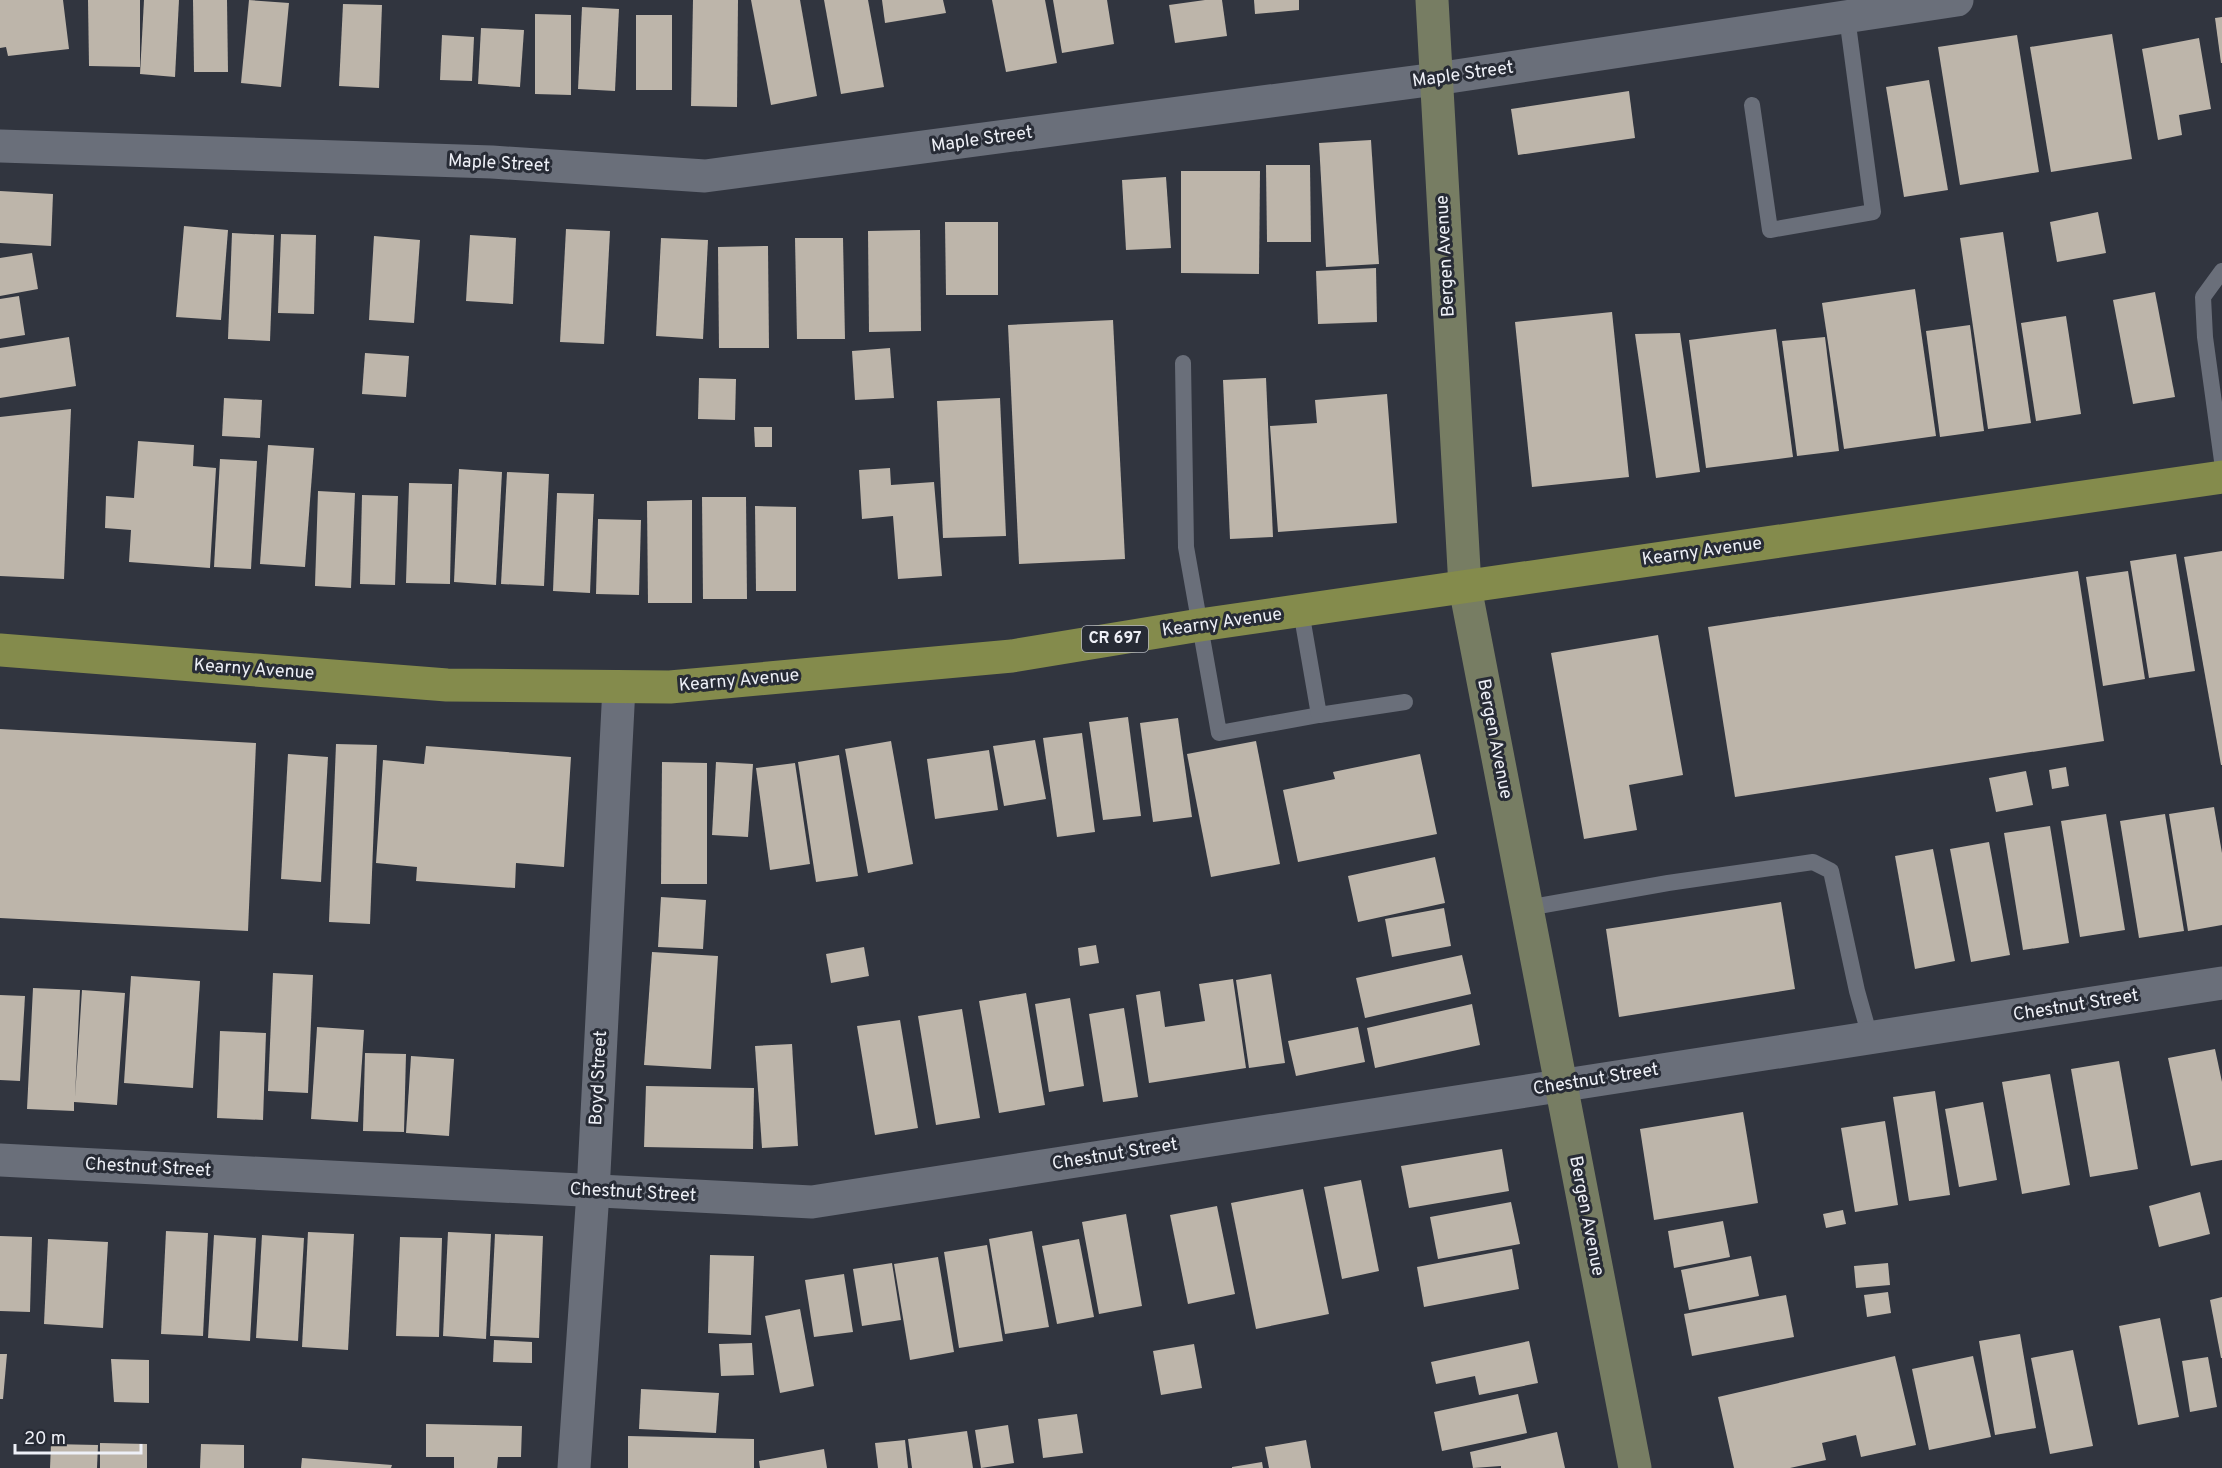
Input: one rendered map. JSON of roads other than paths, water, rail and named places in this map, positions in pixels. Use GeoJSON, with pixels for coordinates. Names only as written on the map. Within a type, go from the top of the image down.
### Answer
{"type":"FeatureCollection","features":[{"type":"Feature","properties":{"kind":"main road","name":"Kearny Avenue"},"geometry":{"type":"LineString","coordinates":[[0,650],[447,685],[670,687],[1012,656],[1200,625],[2222,477]]}},
{"type":"Feature","properties":{"kind":"street","name":"Bergen Avenue"},"geometry":{"type":"LineString","coordinates":[[1432,0],[1465,587],[1635,1468]]}},
{"type":"Feature","properties":{"kind":"street","name":"Maple Street"},"geometry":{"type":"LineString","coordinates":[[0,147],[492,162],[705,176],[1436,79],[1957,0]]}},
{"type":"Feature","properties":{"kind":"street","name":"Boyd Street"},"geometry":{"type":"LineString","coordinates":[[574,1468],[593,1192],[618,687]]}},
{"type":"Feature","properties":{"kind":"street","name":"Chestnut Street"},"geometry":{"type":"LineString","coordinates":[[0,1160],[812,1202],[2222,983]]}},
{"type":"Feature","properties":{"kind":"lane"},"geometry":{"type":"LineString","coordinates":[[1752,105],[1770,230],[1873,212],[1847,17]]}},
{"type":"Feature","properties":{"kind":"lane"},"geometry":{"type":"LineString","coordinates":[[2222,271],[2203,297],[2205,337],[2222,461]]}},
{"type":"Feature","properties":{"kind":"lane"},"geometry":{"type":"LineString","coordinates":[[1183,363],[1186,547],[1219,733],[1405,702]]}},
{"type":"Feature","properties":{"kind":"lane"},"geometry":{"type":"LineString","coordinates":[[1301,611],[1320,715]]}},
{"type":"Feature","properties":{"kind":"lane"},"geometry":{"type":"LineString","coordinates":[[1527,908],[1668,883],[1813,862],[1832,871],[1857,991],[1870,1037]]}}]}
